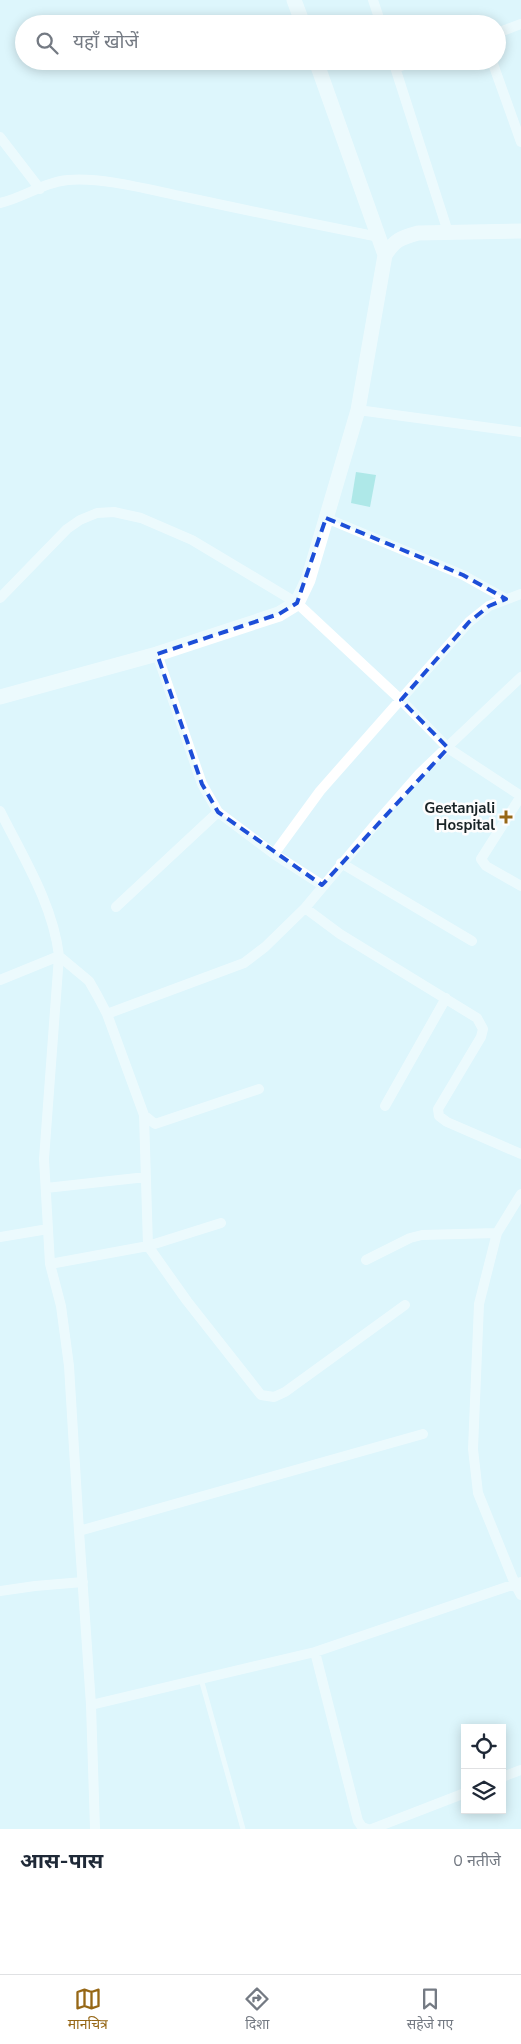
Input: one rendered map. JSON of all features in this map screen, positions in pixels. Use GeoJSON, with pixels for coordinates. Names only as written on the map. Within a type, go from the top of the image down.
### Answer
{"type":"FeatureCollection","features":[{"type":"Feature","properties":{"kind":"street"},"geometry":{"type":"LineString","coordinates":[[294,0],[300,15]]}},
{"type":"Feature","properties":{"kind":"street"},"geometry":{"type":"LineString","coordinates":[[373,0],[377,15]]}},
{"type":"Feature","properties":{"kind":"street"},"geometry":{"type":"LineString","coordinates":[[506,30],[521,24]]}},
{"type":"Feature","properties":{"kind":"street"},"geometry":{"type":"LineString","coordinates":[[319,70],[385,256]]}},
{"type":"Feature","properties":{"kind":"street"},"geometry":{"type":"LineString","coordinates":[[396,70],[448,232]]}},
{"type":"Feature","properties":{"kind":"street"},"geometry":{"type":"LineString","coordinates":[[495,70],[521,142]]}},
{"type":"Feature","properties":{"kind":"street"},"geometry":{"type":"LineString","coordinates":[[0,137],[40,189]]}},
{"type":"Feature","properties":{"kind":"street"},"geometry":{"type":"LineString","coordinates":[[0,203],[16,200],[49,184],[67,180],[86,180],[130,186],[379,237]]}},
{"type":"Feature","properties":{"kind":"street"},"geometry":{"type":"LineString","coordinates":[[0,697],[157,654],[278,614],[297,603],[308,580],[358,410],[385,256],[393,243],[418,233],[521,231]]}},
{"type":"Feature","properties":{"kind":"street"},"geometry":{"type":"LineString","coordinates":[[358,410],[521,432]]}},
{"type":"Feature","properties":{"kind":"street"},"geometry":{"type":"LineString","coordinates":[[0,598],[67,529],[80,520],[97,513],[114,512],[142,518],[192,540],[297,603],[401,700],[448,748],[521,796],[481,859],[486,866],[521,886]]}},
{"type":"Feature","properties":{"kind":"street"},"geometry":{"type":"LineString","coordinates":[[326,518],[479,582],[506,599]]}},
{"type":"Feature","properties":{"kind":"street"},"geometry":{"type":"LineString","coordinates":[[274,854],[320,791],[469,622],[489,606],[521,594]]}},
{"type":"Feature","properties":{"kind":"street"},"geometry":{"type":"LineString","coordinates":[[157,654],[202,784],[218,812],[274,854],[322,885]]}},
{"type":"Feature","properties":{"kind":"street"},"geometry":{"type":"LineString","coordinates":[[107,1014],[244,963],[265,947],[305,908],[322,885],[420,773],[521,676]]}},
{"type":"Feature","properties":{"kind":"street"},"geometry":{"type":"LineString","coordinates":[[0,811],[48,909],[56,934],[59,956],[44,1141],[50,1264],[66,1336],[83,1582],[95,1829]]}},
{"type":"Feature","properties":{"kind":"street"},"geometry":{"type":"LineString","coordinates":[[116,907],[218,812]]}},
{"type":"Feature","properties":{"kind":"street"},"geometry":{"type":"LineString","coordinates":[[341,863],[472,941]]}},
{"type":"Feature","properties":{"kind":"street"},"geometry":{"type":"LineString","coordinates":[[305,908],[340,934],[477,1018],[482,1029],[481,1037],[438,1109],[439,1116],[447,1122],[521,1154]]}},
{"type":"Feature","properties":{"kind":"street"},"geometry":{"type":"LineString","coordinates":[[0,980],[59,956]]}},
{"type":"Feature","properties":{"kind":"street"},"geometry":{"type":"LineString","coordinates":[[59,956],[90,981],[107,1014],[144,1115],[148,1246],[187,1301],[262,1395],[274,1397],[285,1392],[405,1305]]}},
{"type":"Feature","properties":{"kind":"street"},"geometry":{"type":"LineString","coordinates":[[385,1106],[446,998]]}},
{"type":"Feature","properties":{"kind":"street"},"geometry":{"type":"LineString","coordinates":[[144,1115],[154,1124],[259,1089]]}},
{"type":"Feature","properties":{"kind":"street"},"geometry":{"type":"LineString","coordinates":[[46,1188],[146,1177]]}},
{"type":"Feature","properties":{"kind":"street"},"geometry":{"type":"LineString","coordinates":[[521,1194],[497,1233],[479,1304],[473,1449],[478,1493],[518,1583],[521,1595]]}},
{"type":"Feature","properties":{"kind":"street"},"geometry":{"type":"LineString","coordinates":[[50,1264],[148,1246],[221,1223]]}},
{"type":"Feature","properties":{"kind":"street"},"geometry":{"type":"LineString","coordinates":[[0,1237],[48,1229]]}},
{"type":"Feature","properties":{"kind":"street"},"geometry":{"type":"LineString","coordinates":[[366,1260],[410,1238],[422,1235],[497,1233]]}},
{"type":"Feature","properties":{"kind":"street"},"geometry":{"type":"LineString","coordinates":[[79,1531],[423,1434]]}},
{"type":"Feature","properties":{"kind":"street"},"geometry":{"type":"LineString","coordinates":[[0,1591],[83,1582]]}},
{"type":"Feature","properties":{"kind":"street"},"geometry":{"type":"LineString","coordinates":[[90,1705],[315,1652],[518,1583]]}},
{"type":"Feature","properties":{"kind":"street"},"geometry":{"type":"LineString","coordinates":[[315,1652],[358,1821],[362,1827],[367,1829]]}},
{"type":"Feature","properties":{"kind":"street"},"geometry":{"type":"LineString","coordinates":[[506,1776],[521,1770]]}},
{"type":"Feature","properties":{"kind":"street"},"geometry":{"type":"LineString","coordinates":[[372,1829],[461,1795]]}},
{"type":"Feature","properties":{"kind":"lane"},"geometry":{"type":"LineString","coordinates":[[201,1679],[243,1829]]}},
{"type":"Feature","properties":{"kind":"highlighted area"},"geometry":{"type":"Polygon","coordinates":[[[326,518],[463,575],[506,599],[489,606],[469,622],[401,700],[448,748],[322,885],[218,812],[202,784],[157,654],[279,614],[297,603],[326,518]]]}},
{"type":"Feature","properties":{"kind":"building"},"geometry":{"type":"Polygon","coordinates":[[[356,472],[376,475],[370,507],[351,503],[356,472]]]}},
{"type":"Feature","properties":{"kind":"place","name":"Geetanjali Hospital"},"geometry":{"type":"Point","coordinates":[506,817]}}]}
